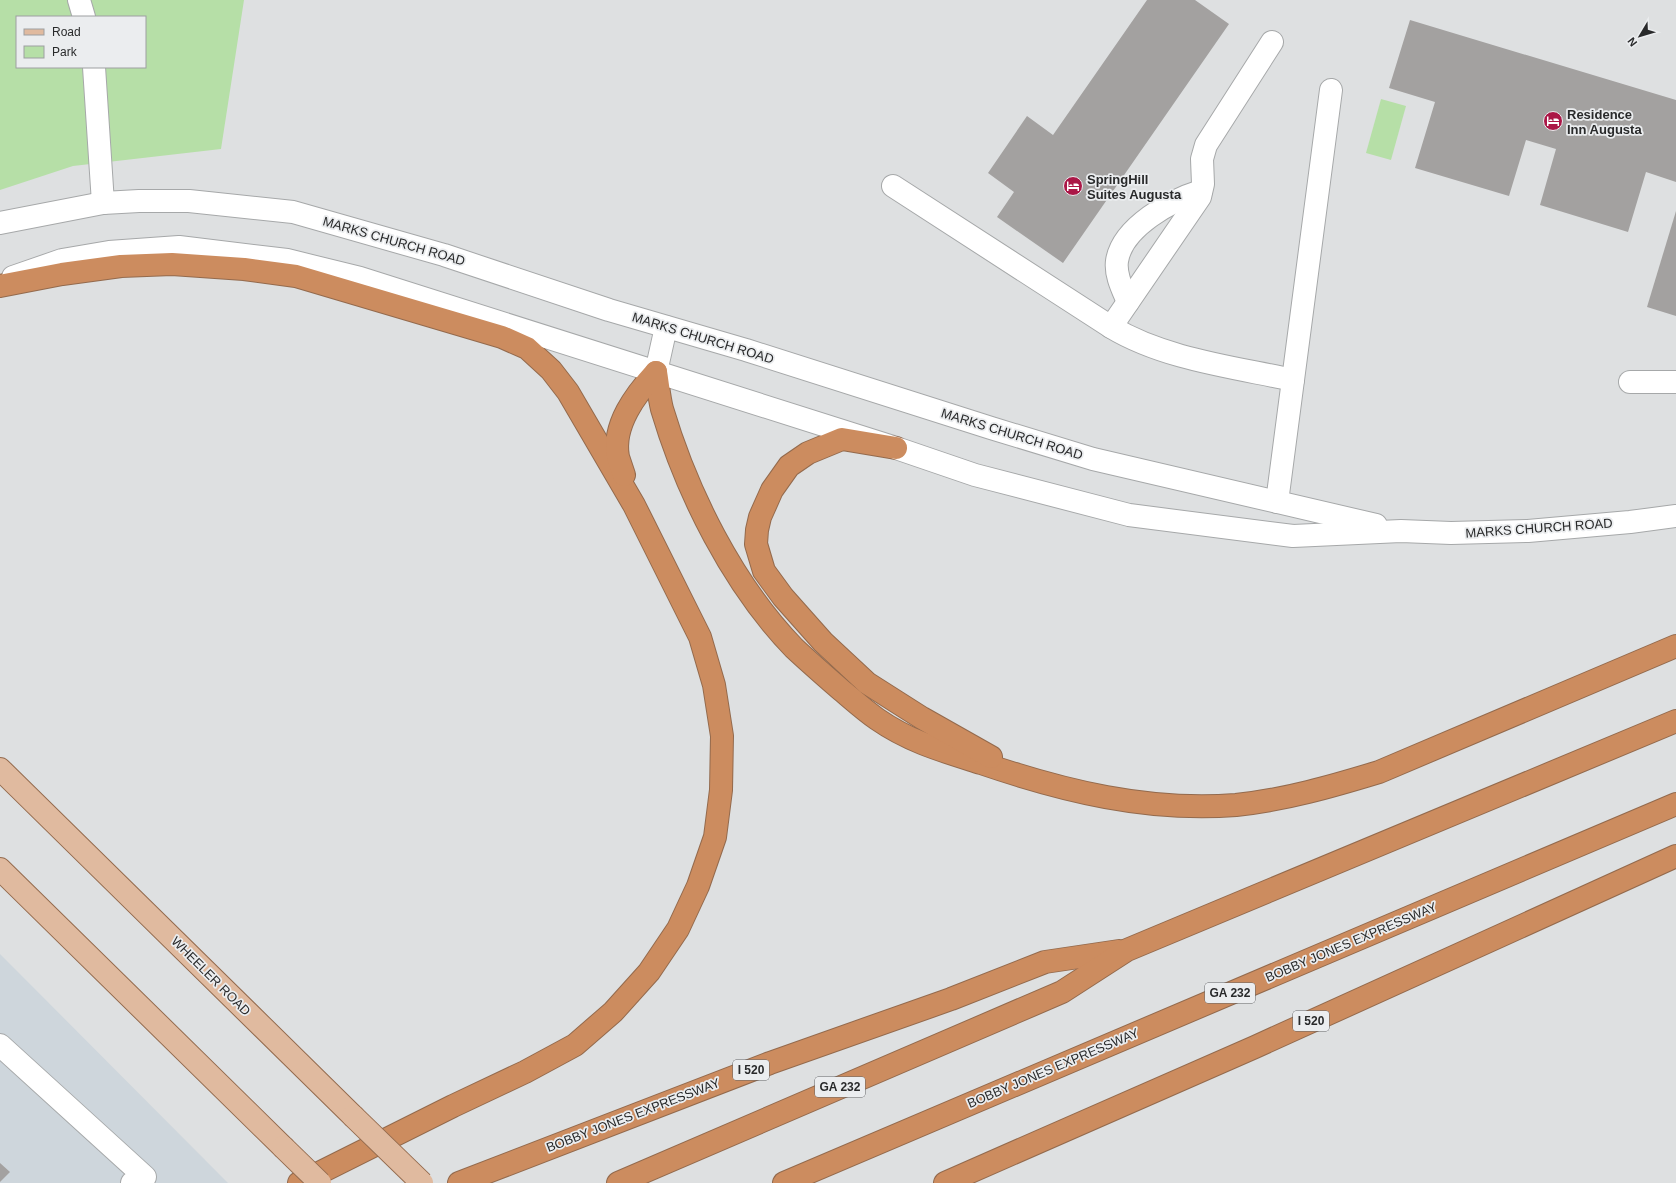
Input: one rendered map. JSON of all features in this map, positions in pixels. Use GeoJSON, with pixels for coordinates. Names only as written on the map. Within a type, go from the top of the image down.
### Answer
{"type":"FeatureCollection","features":[{"type":"Feature","properties":{"kind":"highway"},"geometry":{"type":"LineString","coordinates":[[0,286],[62,274],[121,266],[172,264],[244,269],[296,276],[502,337],[527,348],[551,370],[568,392],[634,505],[700,637],[714,685],[722,736],[721,790],[714,837],[698,886],[678,929],[649,972],[613,1012],[575,1045],[525,1072],[453,1106],[299,1183]]}},
{"type":"Feature","properties":{"kind":"highway"},"geometry":{"type":"LineString","coordinates":[[634,505],[618,456],[618,434],[638,391],[656,372]]}},
{"type":"Feature","properties":{"kind":"highway"},"geometry":{"type":"LineString","coordinates":[[656,372],[662,408],[697,506],[742,583],[794,647],[876,719],[914,742],[1034,781],[1131,802],[1183,806],[1236,804],[1283,797],[1331,787],[1379,772],[1676,646]]}},
{"type":"Feature","properties":{"kind":"highway"},"geometry":{"type":"LineString","coordinates":[[896,448],[842,439],[808,453],[789,466],[772,490],[760,517],[756,544],[764,571],[783,597],[823,642],[867,683],[922,718],[1034,781]]}},
{"type":"Feature","properties":{"kind":"highway","name":"BOBBY JONES EXPRESSWAY"},"geometry":{"type":"LineString","coordinates":[[618,1183],[1062,992],[1128,950],[1676,720]]}},
{"type":"Feature","properties":{"kind":"highway","name":"BOBBY JONES EXPRESSWAY"},"geometry":{"type":"LineString","coordinates":[[784,1183],[1676,804]]}},
{"type":"Feature","properties":{"kind":"highway","name":"I 520"},"geometry":{"type":"LineString","coordinates":[[945,1183],[1255,1047],[1676,856]]}},
{"type":"Feature","properties":{"kind":"highway","name":"BOBBY JONES EXPRESSWAY"},"geometry":{"type":"LineString","coordinates":[[459,1183],[770,1063],[951,999],[1046,962],[1128,950]]}},
{"type":"Feature","properties":{"kind":"main road","name":"WHEELER ROAD"},"geometry":{"type":"LineString","coordinates":[[0,769],[422,1183]]}},
{"type":"Feature","properties":{"kind":"main road"},"geometry":{"type":"LineString","coordinates":[[0,869],[320,1183]]}},
{"type":"Feature","properties":{"kind":"street"},"geometry":{"type":"LineString","coordinates":[[79,0],[84,16]]}},
{"type":"Feature","properties":{"kind":"street"},"geometry":{"type":"LineString","coordinates":[[1111,327],[1200,197],[1202,159],[1206,145],[1272,42]]}},
{"type":"Feature","properties":{"kind":"street"},"geometry":{"type":"LineString","coordinates":[[94,68],[103,203]]}},
{"type":"Feature","properties":{"kind":"street"},"geometry":{"type":"LineString","coordinates":[[1277,502],[1331,90]]}},
{"type":"Feature","properties":{"kind":"street"},"geometry":{"type":"LineString","coordinates":[[893,186],[1111,327],[1137,341],[1160,351],[1293,380]]}},
{"type":"Feature","properties":{"kind":"street"},"geometry":{"type":"LineString","coordinates":[[1128,302],[1118,277],[1117,261],[1121,249],[1133,232],[1160,209],[1178,199],[1201,191]]}},
{"type":"Feature","properties":{"kind":"street","name":"MARKS CHURCH ROAD"},"geometry":{"type":"LineString","coordinates":[[0,223],[103,203],[189,201],[293,212],[444,255],[609,310],[1093,458],[1401,531]]}},
{"type":"Feature","properties":{"kind":"street","name":"MARKS CHURCH ROAD"},"geometry":{"type":"LineString","coordinates":[[0,281],[62,260],[109,252],[171,248],[287,260],[360,278],[896,448],[975,475],[1129,515],[1293,536],[1401,531],[1451,534],[1528,531],[1630,522],[1676,516]]}},
{"type":"Feature","properties":{"kind":"street"},"geometry":{"type":"LineString","coordinates":[[656,372],[666,327]]}},
{"type":"Feature","properties":{"kind":"street"},"geometry":{"type":"LineString","coordinates":[[1630,382],[1676,382]]}},
{"type":"Feature","properties":{"kind":"street"},"geometry":{"type":"LineString","coordinates":[[0,1045],[144,1178],[132,1183]]}},
{"type":"Feature","properties":{"kind":"shaded area"},"geometry":{"type":"Polygon","coordinates":[[[0,954],[228,1183],[0,1183],[0,954]]]}},
{"type":"Feature","properties":{"kind":"green space"},"geometry":{"type":"Polygon","coordinates":[[[0,0],[244,0],[221,149],[73,166],[0,190],[0,0]]]}},
{"type":"Feature","properties":{"kind":"green space"},"geometry":{"type":"Polygon","coordinates":[[[1381,99],[1406,106],[1391,160],[1366,153],[1381,99]]]}},
{"type":"Feature","properties":{"kind":"building"},"geometry":{"type":"Polygon","coordinates":[[[1147,0],[1195,0],[1229,24],[1063,263],[997,217],[1014,192],[988,173],[1027,116],[1053,135],[1147,0]]]}},
{"type":"Feature","properties":{"kind":"building","name":"Residence Inn Augusta"},"geometry":{"type":"Polygon","coordinates":[[[1410,20],[1676,100],[1676,182],[1646,172],[1628,232],[1540,205],[1556,149],[1526,140],[1509,196],[1415,168],[1435,102],[1389,88],[1410,20]]]}},
{"type":"Feature","properties":{"kind":"building"},"geometry":{"type":"Polygon","coordinates":[[[1676,211],[1676,316],[1647,307],[1676,211]]]}},
{"type":"Feature","properties":{"kind":"building"},"geometry":{"type":"Polygon","coordinates":[[[0,1163],[10,1172],[0,1182],[0,1163]]]}},
{"type":"Feature","properties":{"kind":"place","name":"Residence Inn Augusta"},"geometry":{"type":"Point","coordinates":[1553,121]}},
{"type":"Feature","properties":{"kind":"place","name":"SpringHill Suites Augusta"},"geometry":{"type":"Point","coordinates":[1073,186]}}]}
